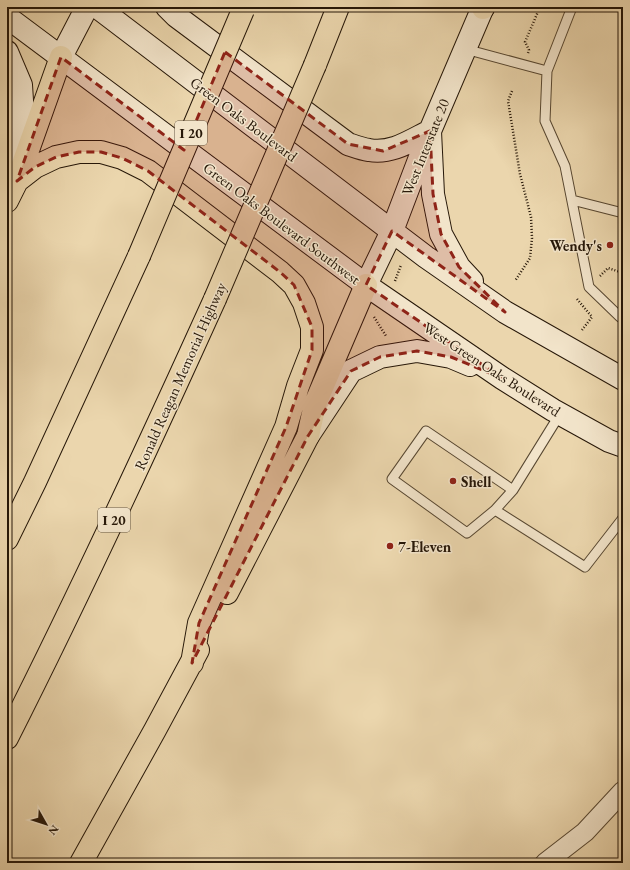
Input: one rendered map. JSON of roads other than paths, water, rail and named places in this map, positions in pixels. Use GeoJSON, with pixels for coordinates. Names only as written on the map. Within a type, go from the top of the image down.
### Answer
{"type":"FeatureCollection","features":[{"type":"Feature","properties":{"kind":"highway","name":"Ronald Reagan Memorial Highway"},"geometry":{"type":"LineString","coordinates":[[7,738],[54,645],[140,465],[215,300],[338,7]]}},
{"type":"Feature","properties":{"kind":"highway","name":"I 20"},"geometry":{"type":"LineString","coordinates":[[7,540],[139,256],[243,9]]}},
{"type":"Feature","properties":{"kind":"highway"},"geometry":{"type":"LineString","coordinates":[[7,201],[17,181],[61,57]]}},
{"type":"Feature","properties":{"kind":"highway"},"geometry":{"type":"LineString","coordinates":[[17,181],[35,167],[56,157],[79,152],[101,152],[122,158],[148,172],[280,272],[294,285],[304,303],[312,327],[312,350],[298,386],[286,427],[199,623],[192,663]]}},
{"type":"Feature","properties":{"kind":"highway"},"geometry":{"type":"LineString","coordinates":[[81,863],[192,663],[308,436],[315,404],[366,285]]}},
{"type":"Feature","properties":{"kind":"main road"},"geometry":{"type":"LineString","coordinates":[[61,57],[87,7]]}},
{"type":"Feature","properties":{"kind":"main road","name":"Green Oaks Boulevard"},"geometry":{"type":"LineString","coordinates":[[97,7],[392,231]]}},
{"type":"Feature","properties":{"kind":"main road"},"geometry":{"type":"LineString","coordinates":[[167,7],[176,16],[348,144],[368,150],[383,151],[397,148],[430,131],[433,194],[441,234],[459,267],[505,312]]}},
{"type":"Feature","properties":{"kind":"main road","name":"West Interstate 20"},"geometry":{"type":"LineString","coordinates":[[366,285],[392,231],[430,131],[483,7]]}},
{"type":"Feature","properties":{"kind":"main road","name":"Green Oaks Boulevard Southwest"},"geometry":{"type":"LineString","coordinates":[[7,17],[366,285]]}},
{"type":"Feature","properties":{"kind":"main road"},"geometry":{"type":"LineString","coordinates":[[7,52],[21,85],[23,116],[17,181]]}},
{"type":"Feature","properties":{"kind":"main road"},"geometry":{"type":"LineString","coordinates":[[392,231],[426,257],[505,312],[623,379]]}},
{"type":"Feature","properties":{"kind":"main road","name":"West Green Oaks Boulevard"},"geometry":{"type":"LineString","coordinates":[[366,285],[502,378],[560,414],[609,441],[623,446]]}},
{"type":"Feature","properties":{"kind":"main road"},"geometry":{"type":"LineString","coordinates":[[308,436],[351,371],[380,357],[417,351],[431,353],[451,357],[502,378]]}},
{"type":"Feature","properties":{"kind":"street"},"geometry":{"type":"LineString","coordinates":[[545,863],[585,832],[623,791]]}},
{"type":"Feature","properties":{"kind":"lane"},"geometry":{"type":"LineString","coordinates":[[572,7],[547,71],[545,121],[566,166],[589,288],[623,317]]}},
{"type":"Feature","properties":{"kind":"lane"},"geometry":{"type":"LineString","coordinates":[[465,49],[547,71]]}},
{"type":"Feature","properties":{"kind":"lane"},"geometry":{"type":"LineString","coordinates":[[572,200],[623,213]]}},
{"type":"Feature","properties":{"kind":"lane"},"geometry":{"type":"LineString","coordinates":[[513,490],[426,431],[392,479],[467,533],[495,510],[513,490],[560,414]]}},
{"type":"Feature","properties":{"kind":"lane"},"geometry":{"type":"LineString","coordinates":[[495,510],[585,567],[623,518]]}},
{"type":"Feature","properties":{"kind":"place","name":"Wendy's"},"geometry":{"type":"Point","coordinates":[610,245]}},
{"type":"Feature","properties":{"kind":"place","name":"Shell"},"geometry":{"type":"Point","coordinates":[453,481]}},
{"type":"Feature","properties":{"kind":"place","name":"7-Eleven"},"geometry":{"type":"Point","coordinates":[390,546]}}]}
